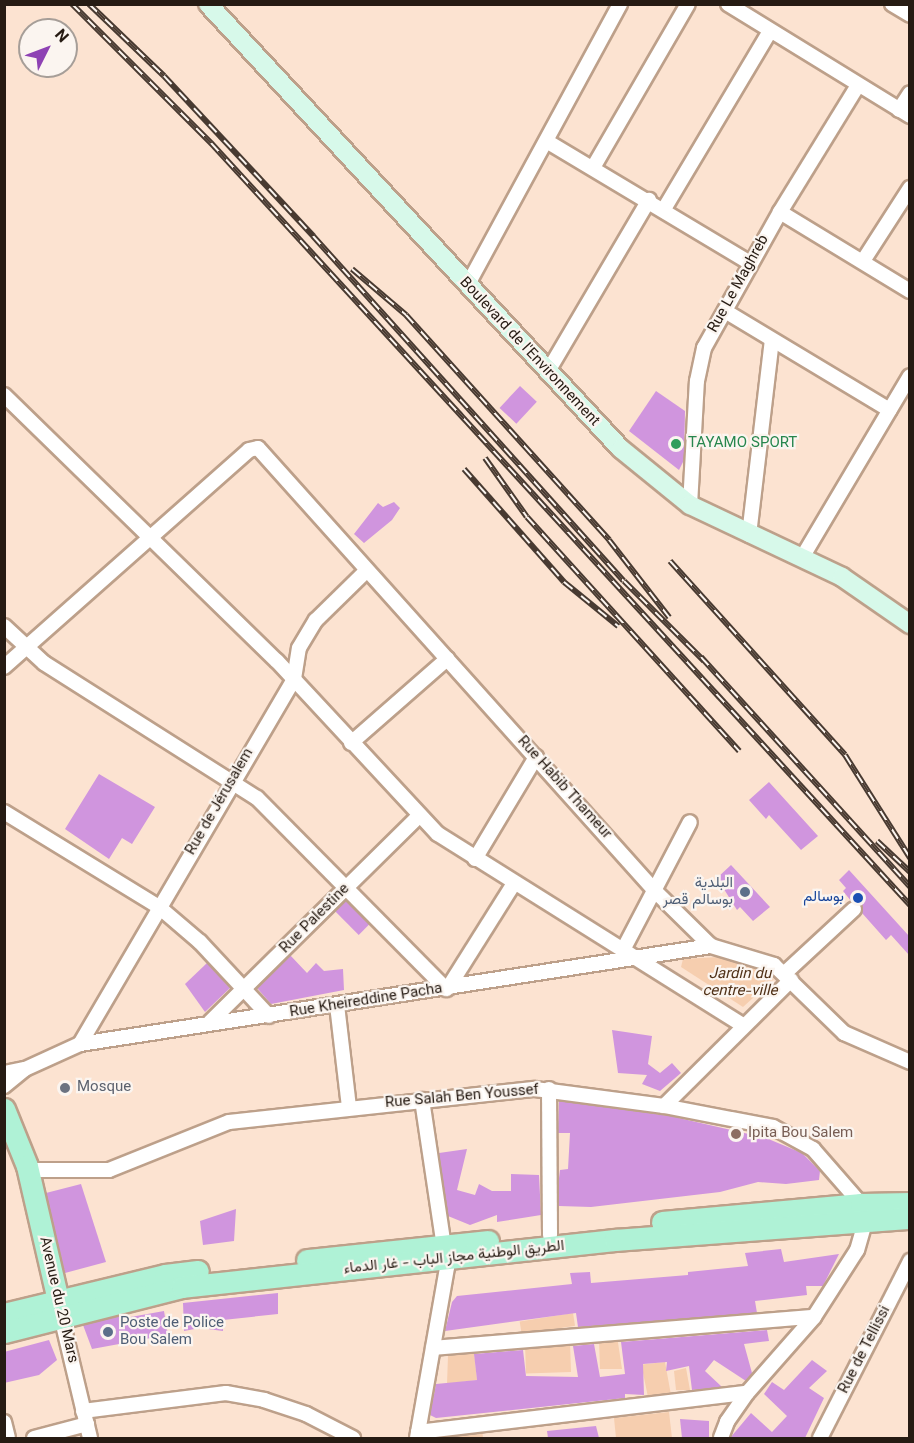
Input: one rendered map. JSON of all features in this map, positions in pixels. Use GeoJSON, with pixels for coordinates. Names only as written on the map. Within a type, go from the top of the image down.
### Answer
{"type":"FeatureCollection","features":[{"type":"Feature","properties":{"kind":"main road","name":"Avenue du 20 Mars"},"geometry":{"type":"LineString","coordinates":[[4,1109],[59,1308]]}},
{"type":"Feature","properties":{"kind":"main road","name":"الطريق الوطنية مجاز الباب - غار الدماء"},"geometry":{"type":"LineString","coordinates":[[4,1332],[59,1308],[165,1275],[444,1252],[863,1211],[909,1203]]}},
{"type":"Feature","properties":{"kind":"main road","name":"الطريق الوطنية مجاز الباب - غار الدماء"},"geometry":{"type":"LineString","coordinates":[[863,1211],[909,1218]]}},
{"type":"Feature","properties":{"kind":"main road","name":"الطريق الوطنية مجاز الباب - غار الدماء"},"geometry":{"type":"LineString","coordinates":[[444,1252],[550,1235],[723,1224]]}},
{"type":"Feature","properties":{"kind":"main road","name":"الطريق الوطنية مجاز الباب - غار الدماء"},"geometry":{"type":"LineString","coordinates":[[4,1314],[59,1308]]}},
{"type":"Feature","properties":{"kind":"street","name":"Boulevard de l'Environnement"},"geometry":{"type":"LineString","coordinates":[[208,4],[547,373],[621,449],[690,505],[749,535],[802,556],[875,597],[909,624]]}},
{"type":"Feature","properties":{"kind":"street"},"geometry":{"type":"LineString","coordinates":[[467,286],[548,142],[620,4]]}},
{"type":"Feature","properties":{"kind":"street"},"geometry":{"type":"LineString","coordinates":[[594,166],[687,4]]}},
{"type":"Feature","properties":{"kind":"street"},"geometry":{"type":"LineString","coordinates":[[728,4],[904,113],[909,93]]}},
{"type":"Feature","properties":{"kind":"street"},"geometry":{"type":"LineString","coordinates":[[892,4],[909,15]]}},
{"type":"Feature","properties":{"kind":"street"},"geometry":{"type":"LineString","coordinates":[[664,209],[770,31]]}},
{"type":"Feature","properties":{"kind":"street","name":"Rue Le Maghreb"},"geometry":{"type":"LineString","coordinates":[[690,505],[699,363],[750,263],[858,86]]}},
{"type":"Feature","properties":{"kind":"street"},"geometry":{"type":"LineString","coordinates":[[548,142],[594,166],[750,263]]}},
{"type":"Feature","properties":{"kind":"street"},"geometry":{"type":"LineString","coordinates":[[863,261],[909,188]]}},
{"type":"Feature","properties":{"kind":"street"},"geometry":{"type":"LineString","coordinates":[[547,373],[649,200]]}},
{"type":"Feature","properties":{"kind":"street"},"geometry":{"type":"LineString","coordinates":[[780,212],[909,291]]}},
{"type":"Feature","properties":{"kind":"street"},"geometry":{"type":"LineString","coordinates":[[725,311],[890,410]]}},
{"type":"Feature","properties":{"kind":"street"},"geometry":{"type":"LineString","coordinates":[[749,535],[772,340]]}},
{"type":"Feature","properties":{"kind":"street"},"geometry":{"type":"LineString","coordinates":[[802,556],[909,376]]}},
{"type":"Feature","properties":{"kind":"street"},"geometry":{"type":"LineString","coordinates":[[4,396],[294,679],[351,743],[438,834],[743,1025]]}},
{"type":"Feature","properties":{"kind":"street","name":"Rue Habib Thameur"},"geometry":{"type":"LineString","coordinates":[[150,537],[249,450],[263,451],[656,892],[711,946],[763,960],[788,976],[844,1033],[909,1062]]}},
{"type":"Feature","properties":{"kind":"street"},"geometry":{"type":"LineString","coordinates":[[4,667],[150,537]]}},
{"type":"Feature","properties":{"kind":"street","name":"Rue de Jérusalem"},"geometry":{"type":"LineString","coordinates":[[80,1044],[232,780],[294,679],[299,648],[316,620],[367,570]]}},
{"type":"Feature","properties":{"kind":"street"},"geometry":{"type":"LineString","coordinates":[[4,626],[25,649],[232,780],[287,825],[447,988],[514,883]]}},
{"type":"Feature","properties":{"kind":"street"},"geometry":{"type":"LineString","coordinates":[[351,743],[447,658]]}},
{"type":"Feature","properties":{"kind":"street"},"geometry":{"type":"LineString","coordinates":[[475,859],[536,757]]}},
{"type":"Feature","properties":{"kind":"street"},"geometry":{"type":"LineString","coordinates":[[6,814],[159,906],[245,988],[269,1016]]}},
{"type":"Feature","properties":{"kind":"street","name":"Rue Palestine"},"geometry":{"type":"LineString","coordinates":[[210,1022],[419,816]]}},
{"type":"Feature","properties":{"kind":"street"},"geometry":{"type":"LineString","coordinates":[[623,950],[656,892],[690,822]]}},
{"type":"Feature","properties":{"kind":"street"},"geometry":{"type":"LineString","coordinates":[[664,1106],[854,909]]}},
{"type":"Feature","properties":{"kind":"street","name":"Rue Kheireddine Pacha"},"geometry":{"type":"LineString","coordinates":[[25,1069],[80,1044],[711,946]]}},
{"type":"Feature","properties":{"kind":"street"},"geometry":{"type":"LineString","coordinates":[[337,1005],[350,1107]]}},
{"type":"Feature","properties":{"kind":"street"},"geometry":{"type":"LineString","coordinates":[[4,1073],[25,1069]]}},
{"type":"Feature","properties":{"kind":"street"},"geometry":{"type":"LineString","coordinates":[[4,1086],[25,1069]]}},
{"type":"Feature","properties":{"kind":"street"},"geometry":{"type":"LineString","coordinates":[[549,1089],[550,1235]]}},
{"type":"Feature","properties":{"kind":"street","name":"Rue Salah Ben Youssef"},"geometry":{"type":"LineString","coordinates":[[16,1158],[76,1170],[109,1170],[138,1161],[230,1122],[350,1107],[549,1089],[664,1106],[773,1127],[793,1135],[827,1164],[863,1211]]}},
{"type":"Feature","properties":{"kind":"street"},"geometry":{"type":"LineString","coordinates":[[422,1100],[444,1252],[433,1348],[418,1435],[495,1432],[747,1393]]}},
{"type":"Feature","properties":{"kind":"street"},"geometry":{"type":"LineString","coordinates":[[721,1438],[726,1422],[747,1393],[814,1317],[857,1250],[863,1211]]}},
{"type":"Feature","properties":{"kind":"street","name":"Rue de Tellissi"},"geometry":{"type":"LineString","coordinates":[[820,1438],[909,1261]]}},
{"type":"Feature","properties":{"kind":"street","name":"Avenue du 20 Mars"},"geometry":{"type":"LineString","coordinates":[[59,1308],[87,1425]]}},
{"type":"Feature","properties":{"kind":"street"},"geometry":{"type":"LineString","coordinates":[[433,1348],[814,1317]]}},
{"type":"Feature","properties":{"kind":"street"},"geometry":{"type":"LineString","coordinates":[[34,1438],[226,1393],[264,1400],[306,1414],[353,1438]]}},
{"type":"Feature","properties":{"kind":"street"},"geometry":{"type":"LineString","coordinates":[[4,1422],[8,1438]]}},
{"type":"Feature","properties":{"kind":"green space","name":"Jardin du centre-ville"},"geometry":{"type":"Polygon","coordinates":[[[719,957],[749,966],[774,979],[743,1007],[681,967],[683,959],[719,957]]]}},
{"type":"Feature","properties":{"kind":"green space"},"geometry":{"type":"Polygon","coordinates":[[[573,1313],[575,1326],[522,1334],[520,1321],[573,1313]]]}},
{"type":"Feature","properties":{"kind":"green space"},"geometry":{"type":"Polygon","coordinates":[[[617,1336],[622,1369],[600,1369],[599,1339],[617,1336]]]}},
{"type":"Feature","properties":{"kind":"green space"},"geometry":{"type":"Polygon","coordinates":[[[570,1343],[571,1372],[526,1374],[525,1345],[570,1343]]]}},
{"type":"Feature","properties":{"kind":"green space"},"geometry":{"type":"Polygon","coordinates":[[[474,1352],[477,1380],[447,1384],[448,1356],[474,1352]]]}},
{"type":"Feature","properties":{"kind":"green space"},"geometry":{"type":"Polygon","coordinates":[[[665,1362],[671,1395],[648,1397],[643,1373],[628,1366],[665,1362]]]}},
{"type":"Feature","properties":{"kind":"green space"},"geometry":{"type":"Polygon","coordinates":[[[686,1368],[690,1390],[676,1390],[674,1371],[686,1368]]]}},
{"type":"Feature","properties":{"kind":"green space"},"geometry":{"type":"Polygon","coordinates":[[[669,1412],[672,1438],[616,1438],[614,1418],[669,1412]]]}},
{"type":"Feature","properties":{"kind":"green space"},"geometry":{"type":"Polygon","coordinates":[[[482,1429],[483,1438],[428,1438],[427,1436],[482,1429]]]}},
{"type":"Feature","properties":{"kind":"building"},"geometry":{"type":"Polygon","coordinates":[[[520,386],[537,402],[516,424],[500,408],[520,386]]]}},
{"type":"Feature","properties":{"kind":"building"},"geometry":{"type":"Polygon","coordinates":[[[656,391],[685,411],[684,460],[679,470],[629,431],[656,391]]]}},
{"type":"Feature","properties":{"kind":"building"},"geometry":{"type":"Polygon","coordinates":[[[394,502],[400,508],[392,520],[364,543],[354,534],[378,503],[383,507],[394,502]]]}},
{"type":"Feature","properties":{"kind":"building"},"geometry":{"type":"Polygon","coordinates":[[[99,774],[155,807],[132,844],[122,838],[109,859],[65,829],[99,774]]]}},
{"type":"Feature","properties":{"kind":"building"},"geometry":{"type":"Polygon","coordinates":[[[769,782],[818,836],[801,850],[769,815],[766,819],[749,800],[769,782]]]}},
{"type":"Feature","properties":{"kind":"building"},"geometry":{"type":"Polygon","coordinates":[[[731,865],[770,907],[753,921],[740,907],[737,910],[717,878],[731,865]]]}},
{"type":"Feature","properties":{"kind":"building"},"geometry":{"type":"Polygon","coordinates":[[[849,870],[909,936],[909,955],[891,935],[886,940],[862,913],[861,903],[851,901],[843,891],[846,888],[839,880],[849,870]]]}},
{"type":"Feature","properties":{"kind":"building"},"geometry":{"type":"Polygon","coordinates":[[[346,901],[369,924],[359,935],[335,912],[346,901]]]}},
{"type":"Feature","properties":{"kind":"building"},"geometry":{"type":"Polygon","coordinates":[[[290,955],[307,973],[316,963],[324,971],[343,969],[344,990],[271,1004],[257,988],[290,955]]]}},
{"type":"Feature","properties":{"kind":"building"},"geometry":{"type":"Polygon","coordinates":[[[207,963],[230,988],[205,1012],[185,984],[207,963]]]}},
{"type":"Feature","properties":{"kind":"building"},"geometry":{"type":"Polygon","coordinates":[[[612,1030],[652,1036],[648,1064],[660,1073],[672,1063],[681,1073],[660,1091],[642,1084],[647,1075],[618,1073],[612,1030]]]}},
{"type":"Feature","properties":{"kind":"building"},"geometry":{"type":"Polygon","coordinates":[[[559,1101],[670,1116],[766,1138],[802,1153],[820,1171],[819,1180],[786,1184],[758,1182],[720,1192],[591,1207],[559,1206],[560,1170],[568,1169],[570,1133],[558,1133],[559,1101]]]}},
{"type":"Feature","properties":{"kind":"building"},"geometry":{"type":"Polygon","coordinates":[[[467,1149],[457,1190],[475,1195],[479,1184],[492,1191],[511,1191],[511,1174],[539,1175],[541,1215],[497,1222],[497,1215],[470,1225],[448,1216],[439,1153],[467,1149]]]}},
{"type":"Feature","properties":{"kind":"building"},"geometry":{"type":"Polygon","coordinates":[[[81,1184],[106,1262],[65,1273],[46,1193],[81,1184]]]}},
{"type":"Feature","properties":{"kind":"building"},"geometry":{"type":"Polygon","coordinates":[[[236,1209],[234,1241],[203,1245],[200,1221],[236,1209]]]}},
{"type":"Feature","properties":{"kind":"building"},"geometry":{"type":"Polygon","coordinates":[[[781,1249],[784,1262],[839,1254],[823,1286],[806,1286],[807,1295],[755,1301],[757,1313],[578,1327],[576,1313],[445,1331],[452,1302],[457,1296],[572,1284],[570,1273],[590,1272],[591,1283],[688,1275],[688,1272],[748,1266],[745,1253],[781,1249]]]}},
{"type":"Feature","properties":{"kind":"building"},"geometry":{"type":"Polygon","coordinates":[[[278,1293],[278,1314],[223,1320],[223,1331],[200,1328],[184,1331],[183,1303],[278,1293]]]}},
{"type":"Feature","properties":{"kind":"building"},"geometry":{"type":"Polygon","coordinates":[[[164,1311],[168,1335],[92,1349],[83,1325],[124,1315],[125,1318],[164,1311]]]}},
{"type":"Feature","properties":{"kind":"building"},"geometry":{"type":"Polygon","coordinates":[[[767,1330],[769,1341],[744,1344],[752,1373],[746,1381],[714,1360],[705,1371],[722,1387],[692,1390],[689,1366],[666,1371],[667,1362],[643,1364],[644,1395],[625,1394],[625,1398],[436,1418],[430,1415],[436,1384],[477,1380],[474,1354],[523,1350],[526,1376],[578,1377],[573,1346],[594,1344],[600,1377],[625,1374],[621,1342],[767,1330]]]}},
{"type":"Feature","properties":{"kind":"building"},"geometry":{"type":"Polygon","coordinates":[[[49,1340],[57,1360],[39,1375],[4,1383],[4,1352],[49,1340]]]}},
{"type":"Feature","properties":{"kind":"building"},"geometry":{"type":"Polygon","coordinates":[[[812,1360],[827,1371],[809,1388],[824,1398],[805,1438],[730,1438],[751,1413],[772,1432],[787,1416],[764,1394],[772,1382],[784,1390],[812,1360]]]}},
{"type":"Feature","properties":{"kind":"building"},"geometry":{"type":"Polygon","coordinates":[[[680,1419],[709,1421],[709,1438],[682,1438],[680,1419]]]}},
{"type":"Feature","properties":{"kind":"building"},"geometry":{"type":"Polygon","coordinates":[[[596,1426],[599,1438],[548,1438],[547,1431],[596,1426]]]}},
{"type":"Feature","properties":{"kind":"railway"},"geometry":{"type":"LineString","coordinates":[[72,4],[211,143],[910,905]]}},
{"type":"Feature","properties":{"kind":"railway"},"geometry":{"type":"LineString","coordinates":[[89,4],[164,76],[313,236],[624,581],[704,661]]}},
{"type":"Feature","properties":{"kind":"railway"},"geometry":{"type":"LineString","coordinates":[[352,269],[406,315],[609,540],[669,617]]}},
{"type":"Feature","properties":{"kind":"railway"},"geometry":{"type":"LineString","coordinates":[[485,458],[527,517],[739,751]]}},
{"type":"Feature","properties":{"kind":"railway"},"geometry":{"type":"LineString","coordinates":[[464,469],[564,582],[618,626]]}},
{"type":"Feature","properties":{"kind":"railway"},"geometry":{"type":"LineString","coordinates":[[670,561],[845,755],[910,858]]}},
{"type":"Feature","properties":{"kind":"railway"},"geometry":{"type":"LineString","coordinates":[[701,657],[910,887]]}},
{"type":"Feature","properties":{"kind":"railway"},"geometry":{"type":"LineString","coordinates":[[877,841],[910,872]]}},
{"type":"Feature","properties":{"kind":"place","name":"TAYAMO SPORT"},"geometry":{"type":"Point","coordinates":[676,444]}},
{"type":"Feature","properties":{"kind":"place","name":"البلدية بوسالم قصر"},"geometry":{"type":"Point","coordinates":[745,892]}},
{"type":"Feature","properties":{"kind":"place","name":"بوسالم"},"geometry":{"type":"Point","coordinates":[858,898]}},
{"type":"Feature","properties":{"kind":"place","name":"Mosque"},"geometry":{"type":"Point","coordinates":[65,1088]}},
{"type":"Feature","properties":{"kind":"place","name":"Ipita Bou Salem"},"geometry":{"type":"Point","coordinates":[736,1134]}},
{"type":"Feature","properties":{"kind":"place","name":"Poste de Police Bou Salem"},"geometry":{"type":"Point","coordinates":[108,1332]}}]}
